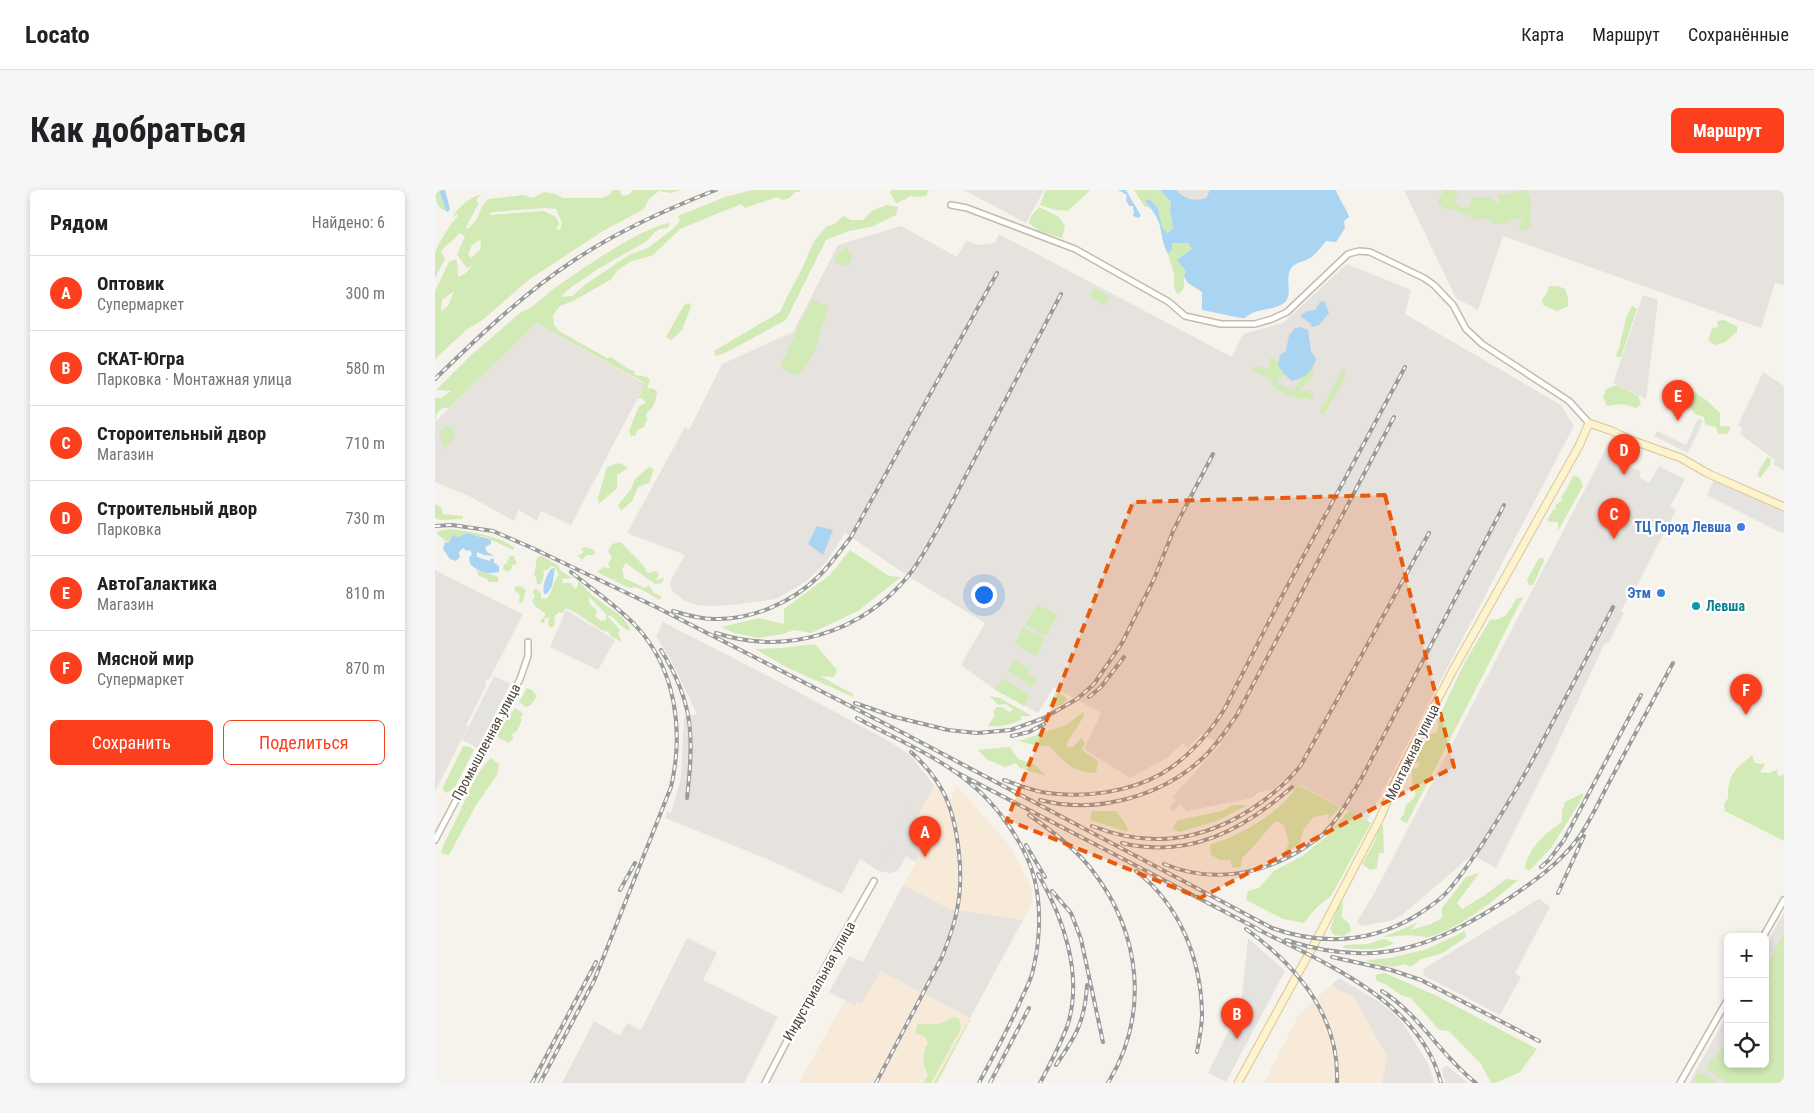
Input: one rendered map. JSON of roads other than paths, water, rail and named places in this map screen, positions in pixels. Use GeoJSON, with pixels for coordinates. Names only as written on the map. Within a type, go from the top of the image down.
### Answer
{"type":"FeatureCollection","features":[{"type":"Feature","properties":{"kind":"street"},"geometry":{"type":"LineString","coordinates":[[951,205],[967,208],[1075,249],[1169,302],[1185,316],[1221,324],[1255,324],[1287,312],[1348,254],[1359,251],[1370,252],[1424,278],[1434,285],[1453,305],[1466,329],[1482,344],[1569,400],[1589,423],[1681,458],[1709,474],[1784,507]]}},
{"type":"Feature","properties":{"kind":"street","name":"Монтажная улица"},"geometry":{"type":"LineString","coordinates":[[1238,1083],[1317,939],[1380,818],[1397,778],[1452,672],[1579,446],[1589,423]]}},
{"type":"Feature","properties":{"kind":"street","name":"Промышленная улица"},"geometry":{"type":"LineString","coordinates":[[435,840],[520,679],[528,656],[529,642]]}},
{"type":"Feature","properties":{"kind":"street","name":"Индустриальная улица"},"geometry":{"type":"LineString","coordinates":[[765,1083],[830,958],[874,880]]}},
{"type":"Feature","properties":{"kind":"street"},"geometry":{"type":"LineString","coordinates":[[1765,933],[1784,900]]}},
{"type":"Feature","properties":{"kind":"street"},"geometry":{"type":"LineString","coordinates":[[1680,1083],[1724,1006]]}},
{"type":"Feature","properties":{"kind":"water"},"geometry":{"type":"Polygon","coordinates":[[[439,190],[445,190],[450,209],[448,212],[446,211],[439,190]]]}},
{"type":"Feature","properties":{"kind":"water"},"geometry":{"type":"Polygon","coordinates":[[[1118,190],[1126,190],[1141,216],[1138,218],[1133,216],[1133,206],[1129,206],[1126,200],[1127,195],[1118,190]]]}},
{"type":"Feature","properties":{"kind":"water"},"geometry":{"type":"Polygon","coordinates":[[[1160,190],[1176,190],[1186,198],[1197,200],[1206,198],[1210,190],[1336,190],[1349,217],[1344,221],[1345,228],[1336,242],[1326,241],[1307,260],[1298,263],[1290,269],[1288,277],[1289,293],[1284,303],[1280,306],[1241,318],[1202,310],[1202,292],[1188,283],[1184,277],[1186,271],[1177,260],[1192,249],[1188,243],[1172,243],[1172,250],[1168,254],[1157,219],[1145,201],[1149,199],[1158,208],[1162,227],[1167,233],[1173,228],[1170,209],[1171,202],[1160,190]]]}},
{"type":"Feature","properties":{"kind":"water"},"geometry":{"type":"Polygon","coordinates":[[[1324,301],[1329,313],[1319,325],[1312,327],[1310,323],[1300,316],[1307,311],[1315,310],[1320,302],[1324,301]]]}},
{"type":"Feature","properties":{"kind":"water"},"geometry":{"type":"Polygon","coordinates":[[[1300,327],[1308,330],[1311,351],[1316,359],[1313,367],[1307,373],[1292,381],[1278,365],[1280,355],[1286,351],[1289,335],[1295,328],[1300,327]]]}},
{"type":"Feature","properties":{"kind":"water"},"geometry":{"type":"Polygon","coordinates":[[[817,526],[833,530],[823,555],[808,544],[817,526]]]}},
{"type":"Feature","properties":{"kind":"water"},"geometry":{"type":"Polygon","coordinates":[[[468,533],[491,540],[491,544],[485,547],[487,552],[494,556],[477,552],[477,557],[490,561],[491,558],[494,559],[494,563],[499,566],[499,572],[487,573],[476,569],[470,564],[469,558],[472,554],[470,550],[467,551],[463,548],[459,552],[460,557],[456,561],[450,559],[443,549],[445,542],[449,543],[453,535],[458,537],[468,533]]]}},
{"type":"Feature","properties":{"kind":"water"},"geometry":{"type":"Polygon","coordinates":[[[555,568],[552,586],[547,594],[544,594],[546,578],[551,569],[555,568]]]}},
{"type":"Feature","properties":{"kind":"railway"},"geometry":{"type":"LineString","coordinates":[[435,379],[484,332],[536,287],[573,261],[643,221],[716,190]]}},
{"type":"Feature","properties":{"kind":"railway"},"geometry":{"type":"LineString","coordinates":[[673,611],[698,618],[714,619],[728,619],[757,613],[797,594],[823,571],[851,537],[997,273]]}},
{"type":"Feature","properties":{"kind":"railway"},"geometry":{"type":"LineString","coordinates":[[716,633],[742,639],[769,642],[795,640],[821,634],[846,625],[869,612],[890,595],[909,575],[939,527],[1061,294]]}},
{"type":"Feature","properties":{"kind":"railway"},"geometry":{"type":"LineString","coordinates":[[1004,780],[1048,793],[1077,795],[1106,792],[1135,785],[1161,774],[1180,761],[1197,745],[1225,708],[1281,598],[1405,367]]}},
{"type":"Feature","properties":{"kind":"railway"},"geometry":{"type":"LineString","coordinates":[[1040,800],[1084,805],[1129,798],[1150,791],[1170,781],[1206,755],[1237,715],[1394,417]]}},
{"type":"Feature","properties":{"kind":"railway"},"geometry":{"type":"LineString","coordinates":[[855,703],[895,717],[948,730],[977,733],[1011,730],[1044,718],[1077,699],[1094,684],[1122,643],[1154,579],[1174,529],[1213,454]]}},
{"type":"Feature","properties":{"kind":"railway"},"geometry":{"type":"LineString","coordinates":[[1164,864],[1201,874],[1219,875],[1256,870],[1290,856],[1317,839],[1328,829],[1360,781],[1504,505]]}},
{"type":"Feature","properties":{"kind":"railway"},"geometry":{"type":"LineString","coordinates":[[435,526],[452,525],[493,531],[530,547],[654,606],[909,736],[1272,928],[1308,937],[1326,939],[1362,936],[1397,926],[1431,906],[1452,887],[1481,846],[1518,786],[1613,607]]}},
{"type":"Feature","properties":{"kind":"railway"},"geometry":{"type":"LineString","coordinates":[[1092,826],[1113,833],[1153,839],[1192,835],[1231,821],[1250,810],[1278,789],[1301,765],[1429,533]]}},
{"type":"Feature","properties":{"kind":"railway"},"geometry":{"type":"LineString","coordinates":[[540,1083],[594,981],[671,787],[677,744],[676,723],[668,681],[650,643],[621,612],[571,572]]}},
{"type":"Feature","properties":{"kind":"railway"},"geometry":{"type":"LineString","coordinates":[[661,650],[680,687],[689,721],[691,757],[687,798]]}},
{"type":"Feature","properties":{"kind":"railway"},"geometry":{"type":"LineString","coordinates":[[1089,697],[1101,687],[1124,657]]}},
{"type":"Feature","properties":{"kind":"railway"},"geometry":{"type":"LineString","coordinates":[[1286,940],[1318,949],[1348,953],[1377,953],[1404,949],[1456,929],[1530,884],[1564,855],[1584,830],[1673,663]]}},
{"type":"Feature","properties":{"kind":"railway"},"geometry":{"type":"LineString","coordinates":[[1541,867],[1549,860],[1564,840],[1641,695]]}},
{"type":"Feature","properties":{"kind":"railway"},"geometry":{"type":"LineString","coordinates":[[857,718],[916,748],[945,765],[971,784],[991,803],[1009,826],[1030,864],[1037,889],[1039,913],[1037,950],[1032,974],[1011,1023],[979,1083]]}},
{"type":"Feature","properties":{"kind":"railway"},"geometry":{"type":"LineString","coordinates":[[1012,736],[1029,732],[1044,724]]}},
{"type":"Feature","properties":{"kind":"railway"},"geometry":{"type":"LineString","coordinates":[[876,1083],[942,957],[949,940],[959,896],[959,853],[950,809],[932,774],[911,752]]}},
{"type":"Feature","properties":{"kind":"railway"},"geometry":{"type":"LineString","coordinates":[[952,770],[1258,929]]}},
{"type":"Feature","properties":{"kind":"railway"},"geometry":{"type":"LineString","coordinates":[[1122,843],[1147,847],[1170,847],[1192,844],[1214,837],[1254,816],[1292,787]]}},
{"type":"Feature","properties":{"kind":"railway"},"geometry":{"type":"LineString","coordinates":[[1029,815],[1062,840],[1092,870],[1108,894],[1121,920],[1130,947],[1134,974],[1134,1002],[1130,1029],[1121,1057],[1108,1083]]}},
{"type":"Feature","properties":{"kind":"railway"},"geometry":{"type":"LineString","coordinates":[[1558,893],[1584,836]]}},
{"type":"Feature","properties":{"kind":"railway"},"geometry":{"type":"LineString","coordinates":[[1026,845],[1045,877]]}},
{"type":"Feature","properties":{"kind":"railway"},"geometry":{"type":"LineString","coordinates":[[620,890],[635,863]]}},
{"type":"Feature","properties":{"kind":"railway"},"geometry":{"type":"LineString","coordinates":[[1136,871],[1165,900],[1176,917],[1192,954],[1201,993],[1201,1029],[1197,1052]]}},
{"type":"Feature","properties":{"kind":"railway"},"geometry":{"type":"LineString","coordinates":[[1038,874],[1055,908],[1068,946],[1072,965],[1073,985],[1072,1005],[1068,1024],[1040,1083]]}},
{"type":"Feature","properties":{"kind":"railway"},"geometry":{"type":"LineString","coordinates":[[1052,891],[1071,913],[1081,939],[1103,1042]]}},
{"type":"Feature","properties":{"kind":"railway"},"geometry":{"type":"LineString","coordinates":[[1246,929],[1282,959],[1312,995],[1323,1015],[1331,1036],[1336,1059],[1337,1083]]}},
{"type":"Feature","properties":{"kind":"railway"},"geometry":{"type":"LineString","coordinates":[[1257,929],[1340,971],[1367,988],[1392,1008],[1413,1030],[1430,1055],[1441,1083]]}},
{"type":"Feature","properties":{"kind":"railway"},"geometry":{"type":"LineString","coordinates":[[1332,957],[1391,970],[1421,980],[1539,1041]]}},
{"type":"Feature","properties":{"kind":"railway"},"geometry":{"type":"LineString","coordinates":[[532,1083],[596,962]]}},
{"type":"Feature","properties":{"kind":"railway"},"geometry":{"type":"LineString","coordinates":[[1056,1065],[1074,1036],[1082,1018],[1087,985]]}},
{"type":"Feature","properties":{"kind":"railway"},"geometry":{"type":"LineString","coordinates":[[1382,991],[1408,1012],[1452,1061],[1476,1083]]}},
{"type":"Feature","properties":{"kind":"railway"},"geometry":{"type":"LineString","coordinates":[[990,1083],[1029,1008]]}},
{"type":"Feature","properties":{"kind":"place","name":"АвтоГалактика"},"geometry":{"type":"Point","coordinates":[1678,421]}},
{"type":"Feature","properties":{"kind":"place","name":"Строительный двор"},"geometry":{"type":"Point","coordinates":[1624,475]}},
{"type":"Feature","properties":{"kind":"place","name":"ТЦ Город Левша"},"geometry":{"type":"Point","coordinates":[1741,527]}},
{"type":"Feature","properties":{"kind":"place","name":"Стороительный двор"},"geometry":{"type":"Point","coordinates":[1614,539]}},
{"type":"Feature","properties":{"kind":"place","name":"Этм"},"geometry":{"type":"Point","coordinates":[1661,593]}},
{"type":"Feature","properties":{"kind":"place","name":"Левша"},"geometry":{"type":"Point","coordinates":[1696,606]}},
{"type":"Feature","properties":{"kind":"place","name":"Мясной мир"},"geometry":{"type":"Point","coordinates":[1746,715]}},
{"type":"Feature","properties":{"kind":"place","name":"Оптовик"},"geometry":{"type":"Point","coordinates":[925,857]}},
{"type":"Feature","properties":{"kind":"place","name":"СКАТ-Югра"},"geometry":{"type":"Point","coordinates":[1237,1039]}}]}
